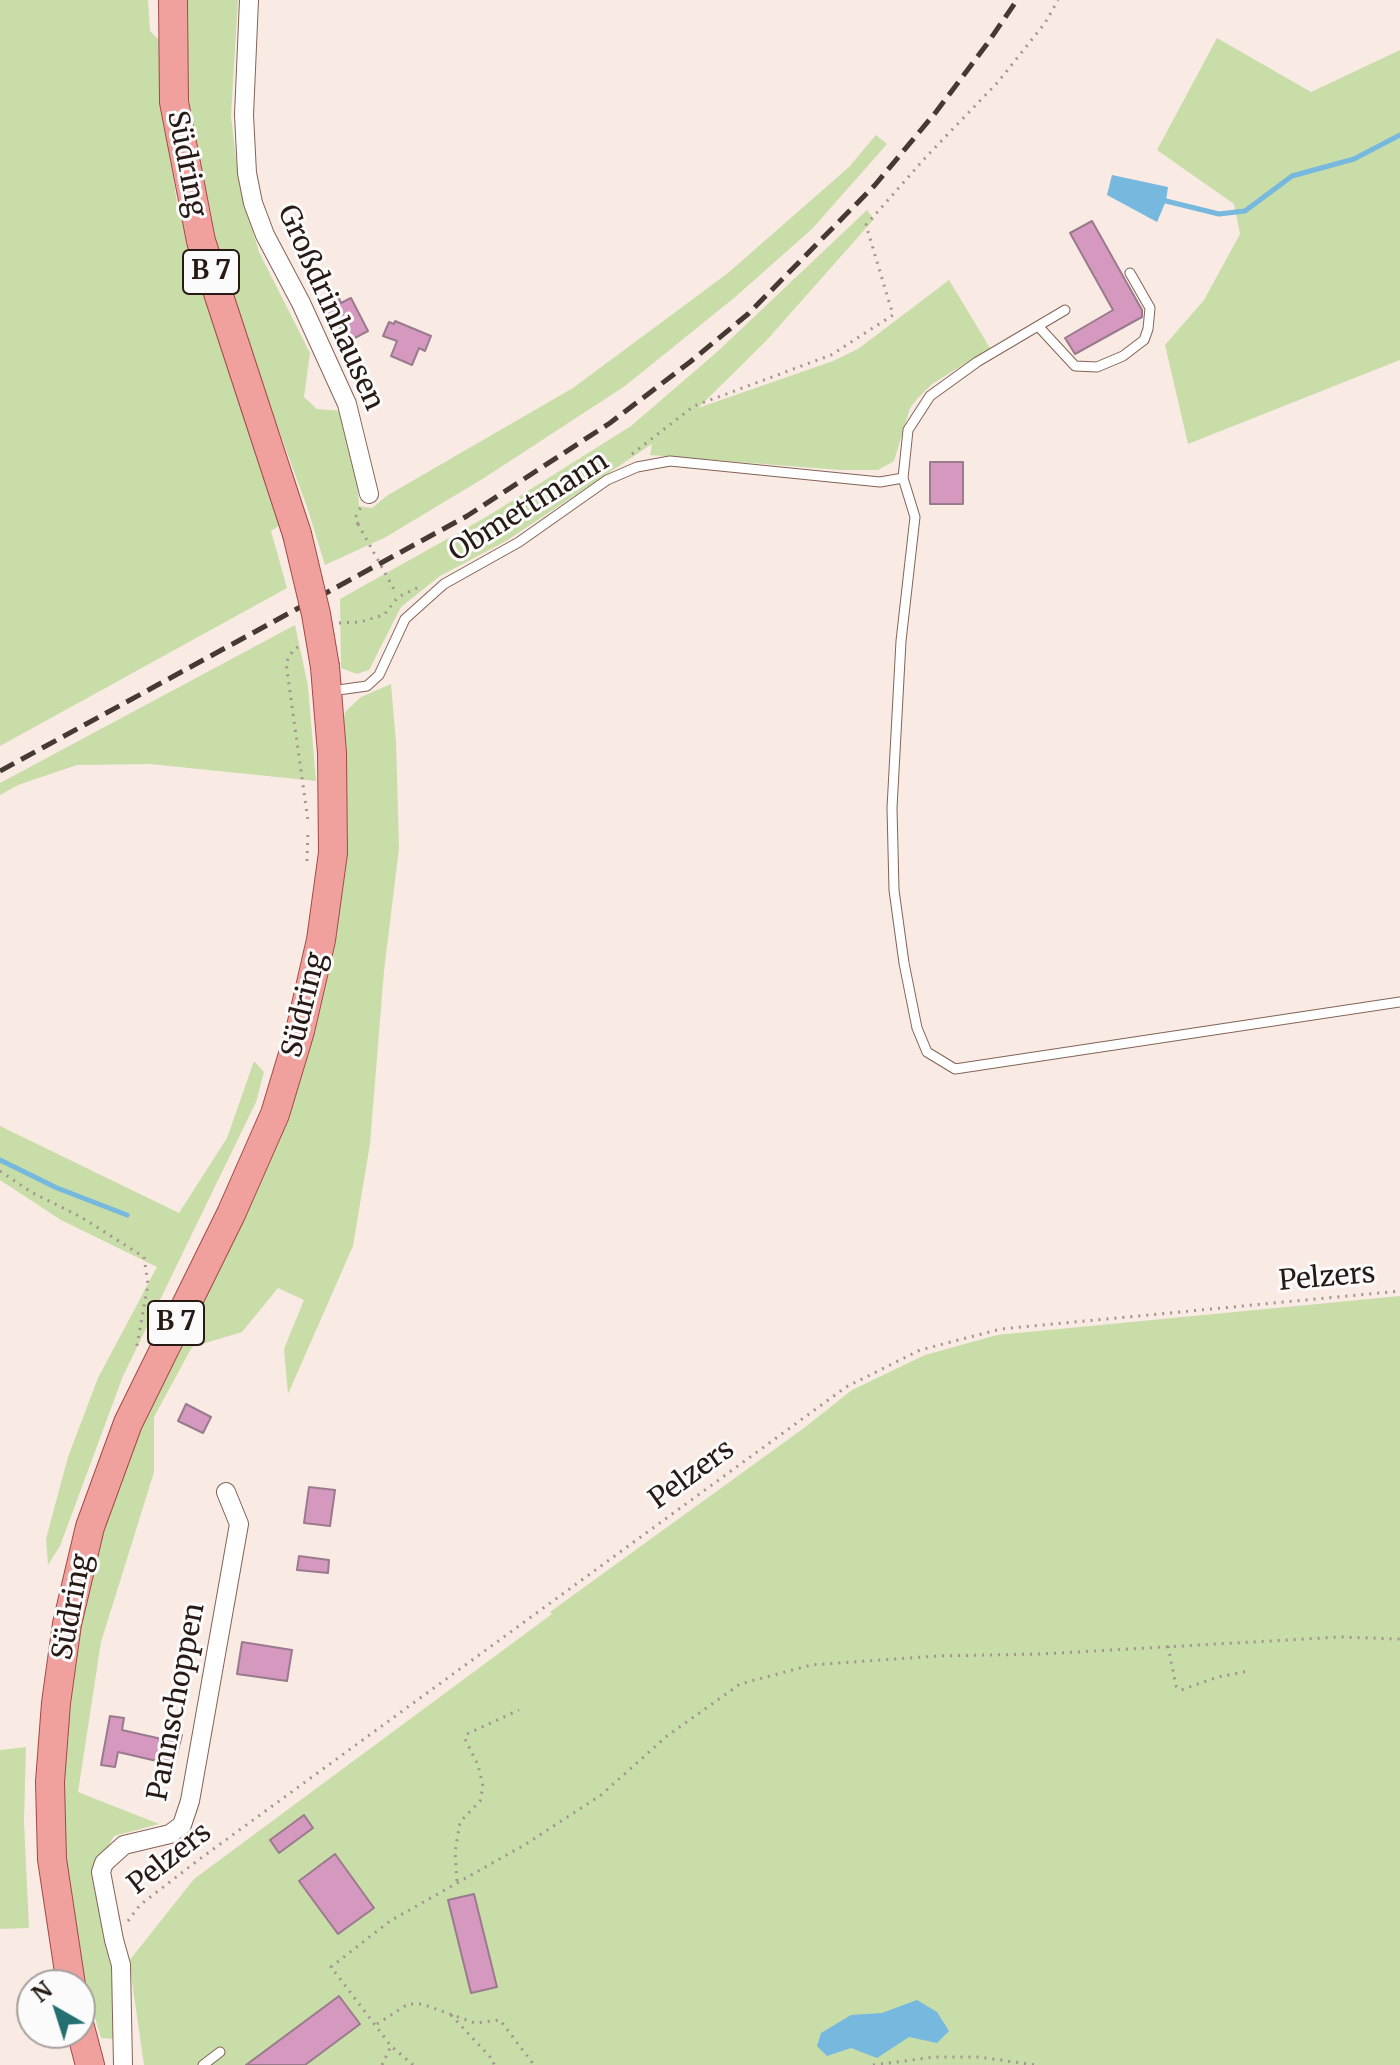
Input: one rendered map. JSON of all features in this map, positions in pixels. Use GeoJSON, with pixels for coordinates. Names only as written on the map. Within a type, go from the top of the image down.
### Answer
{"type":"FeatureCollection","features":[{"type":"Feature","properties":{"kind":"main road","name":"Südring"},"geometry":{"type":"LineString","coordinates":[[69,1969],[52,1859],[50,1782],[56,1703],[67,1624],[90,1527],[128,1423],[237,1200],[275,1114],[300,1031],[321,940],[333,853],[332,753],[326,679],[316,614],[297,534],[201,241],[174,102],[173,0]]}},
{"type":"Feature","properties":{"kind":"street","name":"Großdrinhausen"},"geometry":{"type":"LineString","coordinates":[[249,0],[244,115],[247,173],[253,203],[265,235],[301,303],[347,404],[369,494]]}},
{"type":"Feature","properties":{"kind":"street","name":"Pannschoppen"},"geometry":{"type":"LineString","coordinates":[[123,2065],[121,1965],[101,1872],[104,1863],[124,1845],[170,1834],[182,1825],[190,1801],[239,1524],[226,1492]]}},
{"type":"Feature","properties":{"kind":"lane"},"geometry":{"type":"LineString","coordinates":[[1038,326],[1075,366],[1097,367],[1123,356],[1144,340],[1150,308],[1130,273]]}},
{"type":"Feature","properties":{"kind":"lane"},"geometry":{"type":"LineString","coordinates":[[1065,310],[977,362],[930,396],[908,430],[903,478],[915,517],[901,641],[892,808],[894,890],[917,1028],[927,1052],[955,1069],[1400,1002]]}},
{"type":"Feature","properties":{"kind":"lane","name":"Obmettmann"},"geometry":{"type":"LineString","coordinates":[[326,679],[367,686],[379,675],[405,619],[444,584],[519,542],[607,480],[637,467],[670,461],[880,482],[903,478]]}},
{"type":"Feature","properties":{"kind":"lane"},"geometry":{"type":"LineString","coordinates":[[203,2065],[220,2052]]}},
{"type":"Feature","properties":{"kind":"path"},"geometry":{"type":"LineString","coordinates":[[607,480],[627,457],[694,406],[831,355],[893,315],[866,225],[998,82],[1045,23],[1058,0]]}},
{"type":"Feature","properties":{"kind":"path"},"geometry":{"type":"LineString","coordinates":[[358,524],[398,597]]}},
{"type":"Feature","properties":{"kind":"path"},"geometry":{"type":"LineString","coordinates":[[0,1171],[144,1257],[148,1284],[135,1359]]}},
{"type":"Feature","properties":{"kind":"path","name":"Pelzers"},"geometry":{"type":"LineString","coordinates":[[114,1940],[140,1905],[197,1861],[833,1396],[858,1381],[920,1350],[1001,1329],[1400,1291]]}},
{"type":"Feature","properties":{"kind":"path"},"geometry":{"type":"LineString","coordinates":[[413,2065],[391,2046],[331,1967],[390,1921],[526,1844],[601,1795],[667,1736],[740,1684],[811,1665],[937,1656],[1041,1654],[1340,1637],[1400,1639]]}},
{"type":"Feature","properties":{"kind":"path"},"geometry":{"type":"LineString","coordinates":[[1168,1646],[1176,1686],[1181,1690],[1218,1677],[1249,1671]]}},
{"type":"Feature","properties":{"kind":"path"},"geometry":{"type":"LineString","coordinates":[[457,1881],[455,1852],[460,1822],[480,1801],[483,1786],[478,1765],[465,1739],[467,1734],[519,1710]]}},
{"type":"Feature","properties":{"kind":"path"},"geometry":{"type":"LineString","coordinates":[[376,2025],[408,2004],[422,2004],[475,2023],[500,2020],[534,2065]]}},
{"type":"Feature","properties":{"kind":"path"},"geometry":{"type":"LineString","coordinates":[[449,2013],[493,2060],[494,2065]]}},
{"type":"Feature","properties":{"kind":"path"},"geometry":{"type":"LineString","coordinates":[[382,2065],[391,2046]]}},
{"type":"Feature","properties":{"kind":"path"},"geometry":{"type":"LineString","coordinates":[[873,2065],[935,2057],[979,2057],[1035,2065]]}},
{"type":"Feature","properties":{"kind":"green space"},"geometry":{"type":"Polygon","coordinates":[[[0,0],[148,0],[150,31],[162,43],[165,115],[177,204],[282,524],[271,531],[287,588],[0,746],[0,0]]]}},
{"type":"Feature","properties":{"kind":"green space"},"geometry":{"type":"Polygon","coordinates":[[[183,0],[238,0],[231,116],[239,185],[259,252],[310,353],[304,397],[317,409],[342,411],[356,468],[359,506],[372,508],[388,495],[573,388],[728,273],[849,167],[876,135],[887,144],[812,229],[734,298],[625,386],[484,478],[386,537],[325,565],[307,507],[216,258],[189,120],[183,0]]]}},
{"type":"Feature","properties":{"kind":"green space"},"geometry":{"type":"Polygon","coordinates":[[[1217,38],[1311,92],[1400,50],[1400,360],[1188,444],[1165,345],[1204,300],[1240,234],[1234,204],[1157,150],[1217,38]]]}},
{"type":"Feature","properties":{"kind":"green space"},"geometry":{"type":"Polygon","coordinates":[[[867,210],[874,219],[766,341],[698,408],[833,361],[858,349],[949,280],[990,348],[932,384],[918,398],[910,408],[894,461],[878,470],[840,470],[650,455],[652,444],[506,541],[440,576],[401,607],[369,670],[357,674],[341,668],[340,599],[488,516],[631,426],[717,352],[867,210]]]}},
{"type":"Feature","properties":{"kind":"green space"},"geometry":{"type":"Polygon","coordinates":[[[295,625],[308,686],[316,781],[150,764],[77,765],[18,785],[0,795],[0,783],[295,625]]]}},
{"type":"Feature","properties":{"kind":"green space"},"geometry":{"type":"Polygon","coordinates":[[[391,684],[399,848],[384,971],[370,1144],[353,1246],[288,1394],[284,1349],[304,1300],[278,1288],[242,1332],[192,1347],[154,1417],[154,1472],[101,1642],[78,1792],[159,1824],[114,1836],[95,1871],[111,1961],[114,2027],[114,2039],[101,2038],[96,2021],[96,1969],[81,1969],[62,1851],[59,1767],[70,1680],[92,1562],[130,1444],[283,1121],[345,712],[361,697],[391,684]]]}},
{"type":"Feature","properties":{"kind":"green space"},"geometry":{"type":"Polygon","coordinates":[[[254,1061],[264,1072],[256,1102],[123,1376],[60,1546],[48,1565],[46,1539],[68,1457],[98,1378],[157,1267],[61,1220],[0,1180],[0,1126],[179,1213],[227,1138],[254,1061]]]}},
{"type":"Feature","properties":{"kind":"green space"},"geometry":{"type":"Polygon","coordinates":[[[1400,1296],[1400,2065],[144,2065],[129,1961],[194,1879],[852,1390],[925,1355],[997,1335],[1400,1296]]]}},
{"type":"Feature","properties":{"kind":"green space"},"geometry":{"type":"Polygon","coordinates":[[[26,1747],[24,1821],[29,1928],[0,1929],[0,1750],[26,1747]]]}},
{"type":"Feature","properties":{"kind":"water"},"geometry":{"type":"Polygon","coordinates":[[[1112,175],[1168,187],[1157,222],[1107,195],[1112,175]]]}},
{"type":"Feature","properties":{"kind":"water"},"geometry":{"type":"Polygon","coordinates":[[[917,2000],[937,2012],[949,2031],[937,2043],[909,2037],[877,2058],[851,2048],[827,2056],[817,2046],[821,2033],[851,2015],[882,2013],[917,2000]]]}},
{"type":"Feature","properties":{"kind":"building"},"geometry":{"type":"Polygon","coordinates":[[[1092,221],[1142,310],[1142,317],[1075,354],[1065,338],[1113,310],[1070,233],[1092,221]]]}},
{"type":"Feature","properties":{"kind":"building"},"geometry":{"type":"Polygon","coordinates":[[[338,296],[341,303],[351,298],[368,331],[347,342],[334,316],[328,319],[321,305],[338,296]]]}},
{"type":"Feature","properties":{"kind":"building"},"geometry":{"type":"Polygon","coordinates":[[[395,321],[431,336],[425,351],[419,348],[412,365],[391,356],[397,341],[383,336],[389,322],[394,324],[395,321]]]}},
{"type":"Feature","properties":{"kind":"building"},"geometry":{"type":"Polygon","coordinates":[[[930,462],[963,462],[963,504],[930,504],[930,462]]]}},
{"type":"Feature","properties":{"kind":"building"},"geometry":{"type":"Polygon","coordinates":[[[186,1404],[211,1417],[203,1433],[178,1421],[186,1404]]]}},
{"type":"Feature","properties":{"kind":"building"},"geometry":{"type":"Polygon","coordinates":[[[309,1487],[335,1490],[330,1526],[304,1523],[309,1487]]]}},
{"type":"Feature","properties":{"kind":"building"},"geometry":{"type":"Polygon","coordinates":[[[299,1556],[329,1560],[328,1573],[297,1570],[299,1556]]]}},
{"type":"Feature","properties":{"kind":"building"},"geometry":{"type":"Polygon","coordinates":[[[242,1642],[292,1650],[287,1681],[237,1674],[242,1642]]]}},
{"type":"Feature","properties":{"kind":"building"},"geometry":{"type":"Polygon","coordinates":[[[110,1716],[124,1718],[122,1730],[166,1740],[168,1731],[182,1735],[174,1765],[118,1752],[115,1767],[101,1765],[110,1716]]]}},
{"type":"Feature","properties":{"kind":"building"},"geometry":{"type":"Polygon","coordinates":[[[304,1815],[313,1828],[279,1853],[270,1840],[304,1815]]]}},
{"type":"Feature","properties":{"kind":"building"},"geometry":{"type":"Polygon","coordinates":[[[335,1854],[374,1908],[338,1934],[299,1881],[335,1854]]]}},
{"type":"Feature","properties":{"kind":"building"},"geometry":{"type":"Polygon","coordinates":[[[474,1894],[497,1987],[471,1993],[448,1900],[474,1894]]]}},
{"type":"Feature","properties":{"kind":"building"},"geometry":{"type":"Polygon","coordinates":[[[339,1996],[360,2024],[305,2065],[246,2065],[339,1996]]]}},
{"type":"Feature","properties":{"kind":"waterway"},"geometry":{"type":"LineString","coordinates":[[1166,201],[1219,214],[1245,211],[1292,176],[1354,159],[1400,135]]}},
{"type":"Feature","properties":{"kind":"waterway"},"geometry":{"type":"LineString","coordinates":[[0,1160],[57,1188],[127,1215]]}},
{"type":"Feature","properties":{"kind":"railway"},"geometry":{"type":"LineString","coordinates":[[0,771],[467,516],[610,423],[748,314],[875,185],[936,112],[1017,0]]}}]}
